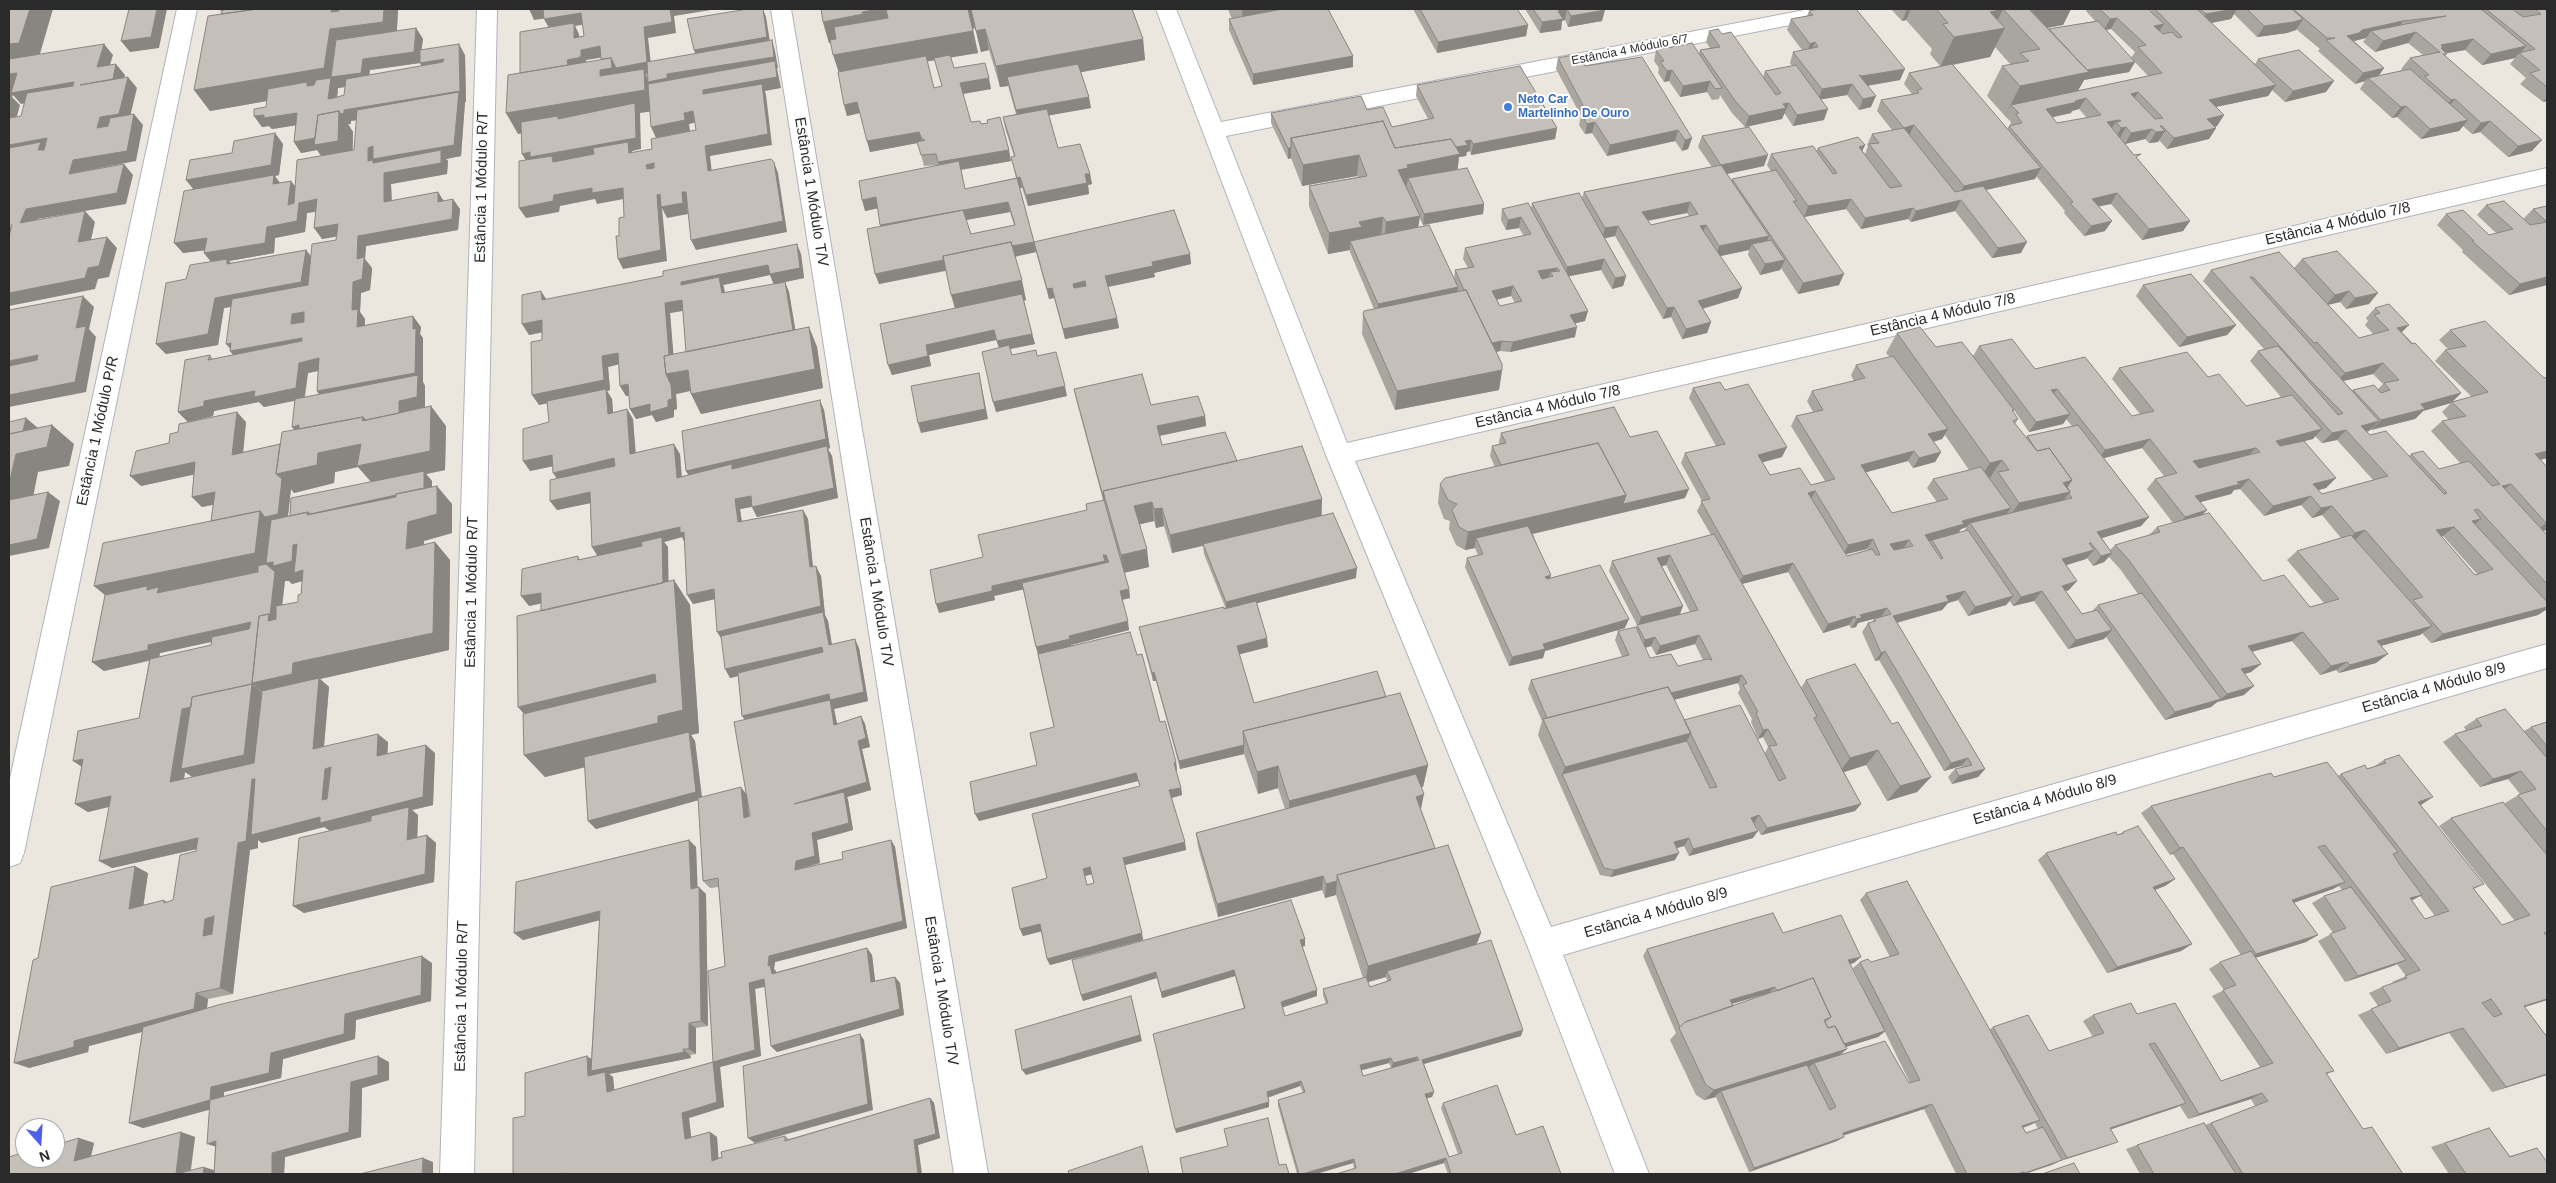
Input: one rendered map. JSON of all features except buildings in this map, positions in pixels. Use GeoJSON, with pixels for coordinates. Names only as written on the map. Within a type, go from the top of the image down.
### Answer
{"type":"FeatureCollection","features":[{"type":"Feature","properties":{"kind":"street","name":"Estância 1 Módulo P/R"},"geometry":{"type":"LineString","coordinates":[[9,853],[187,9]]}},
{"type":"Feature","properties":{"kind":"street","name":"Estância 1 Módulo R/T"},"geometry":{"type":"LineString","coordinates":[[458,1174],[487,9]]}},
{"type":"Feature","properties":{"kind":"street","name":"Estância 1 Módulo T/V"},"geometry":{"type":"LineString","coordinates":[[781,9],[971,1174]]}},
{"type":"Feature","properties":{"kind":"street"},"geometry":{"type":"LineString","coordinates":[[1166,9],[1339,455],[1543,945],[1632,1174]]}},
{"type":"Feature","properties":{"kind":"street","name":"Estância 4 Módulo 6/7"},"geometry":{"type":"LineString","coordinates":[[1213,131],[1841,9]]}},
{"type":"Feature","properties":{"kind":"street","name":"Estância 4 Módulo 7/8"},"geometry":{"type":"LineString","coordinates":[[1339,455],[2547,176]]}},
{"type":"Feature","properties":{"kind":"street","name":"Estância 4 Módulo 8/9"},"geometry":{"type":"LineString","coordinates":[[1543,945],[2547,656]]}},
{"type":"Feature","properties":{"kind":"place","name":"Neto Car Martelinho De Ouro"},"geometry":{"type":"Point","coordinates":[1508,107]}}]}
